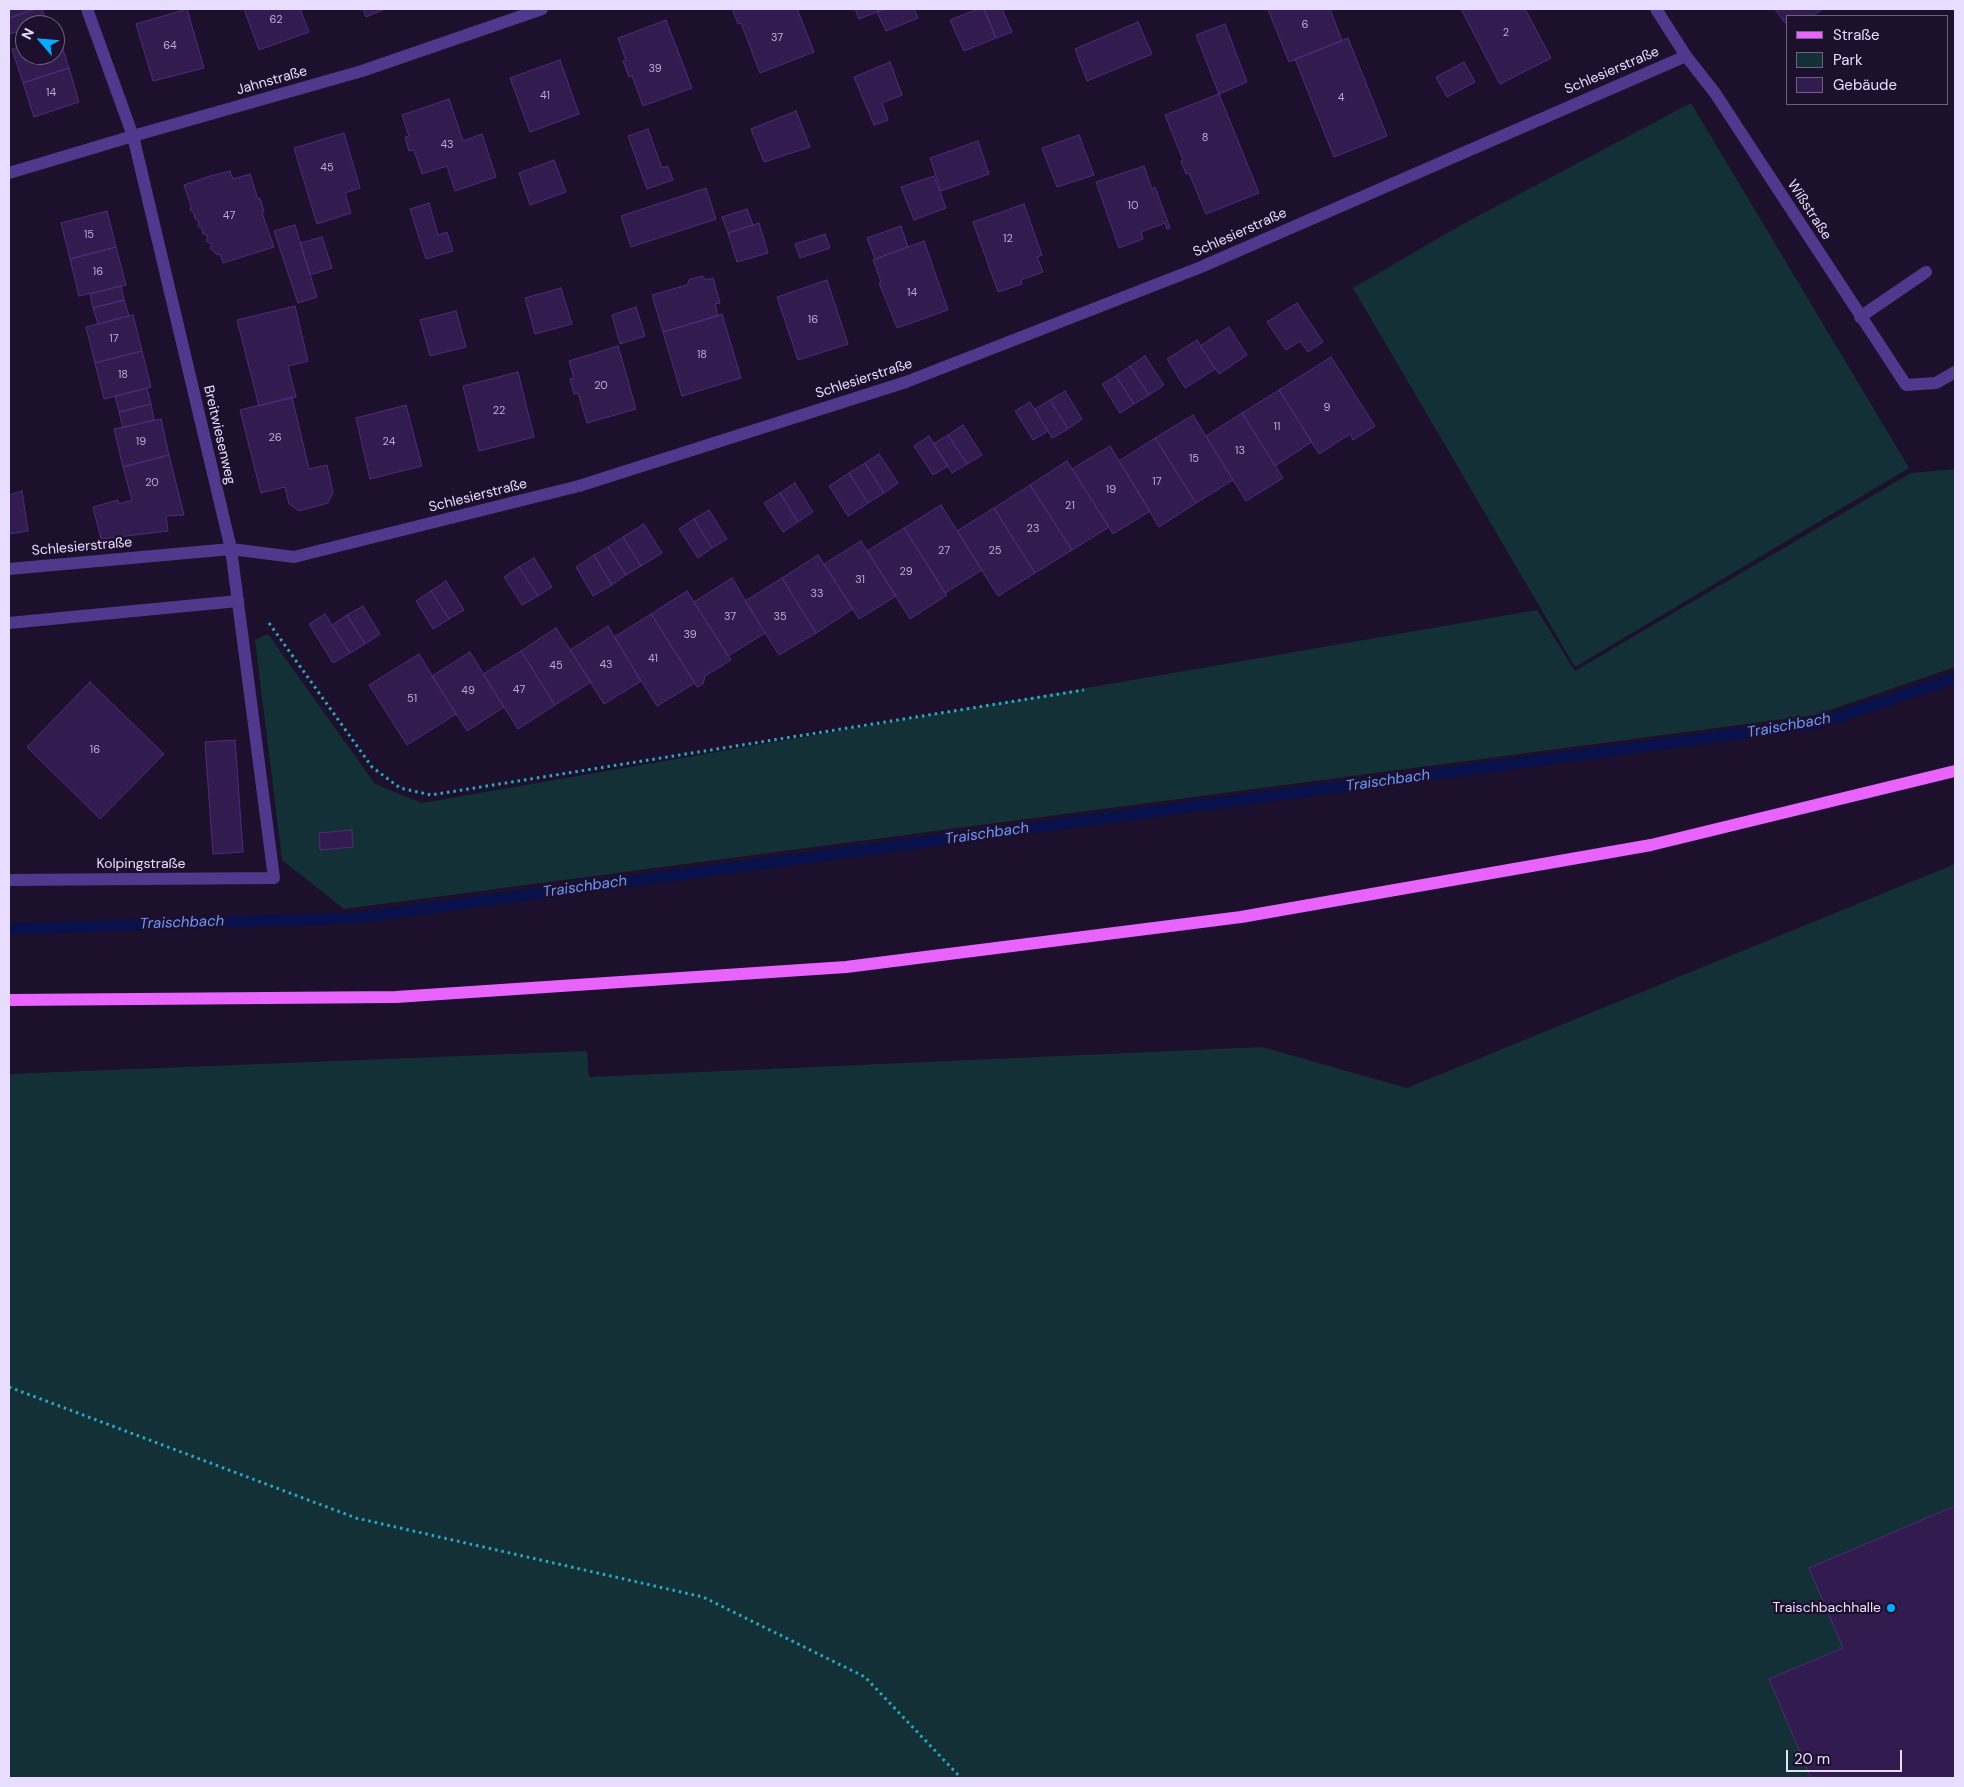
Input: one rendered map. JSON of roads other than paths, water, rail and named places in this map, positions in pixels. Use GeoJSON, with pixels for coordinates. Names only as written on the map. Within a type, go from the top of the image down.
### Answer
{"type":"FeatureCollection","features":[{"type":"Feature","properties":{"kind":"main road"},"geometry":{"type":"LineString","coordinates":[[9,1000],[396,997],[846,966],[1241,917],[1592,856],[1660,843],[1955,771]]}},
{"type":"Feature","properties":{"kind":"street","name":"Breitwiesenweg"},"geometry":{"type":"LineString","coordinates":[[87,9],[133,136],[230,549],[274,878]]}},
{"type":"Feature","properties":{"kind":"street","name":"Jahnstraße"},"geometry":{"type":"LineString","coordinates":[[9,174],[133,136],[362,71],[542,9]]}},
{"type":"Feature","properties":{"kind":"street","name":"Wißstraße"},"geometry":{"type":"LineString","coordinates":[[1656,9],[1686,56],[1715,93],[1906,385],[1936,383],[1955,372]]}},
{"type":"Feature","properties":{"kind":"street","name":"Schlesierstraße"},"geometry":{"type":"LineString","coordinates":[[9,569],[230,549],[294,557],[579,486],[906,382],[1201,267],[1686,56]]}},
{"type":"Feature","properties":{"kind":"street"},"geometry":{"type":"LineString","coordinates":[[1860,317],[1926,272]]}},
{"type":"Feature","properties":{"kind":"street"},"geometry":{"type":"LineString","coordinates":[[9,623],[238,601]]}},
{"type":"Feature","properties":{"kind":"street","name":"Kolpingstraße"},"geometry":{"type":"LineString","coordinates":[[9,880],[274,878]]}},
{"type":"Feature","properties":{"kind":"waterway","name":"Traischbach"},"geometry":{"type":"LineString","coordinates":[[9,929],[355,918],[1820,723],[1955,678]]}},
{"type":"Feature","properties":{"kind":"place","name":"Traischbachhalle"},"geometry":{"type":"Point","coordinates":[1891,1608]}}]}
